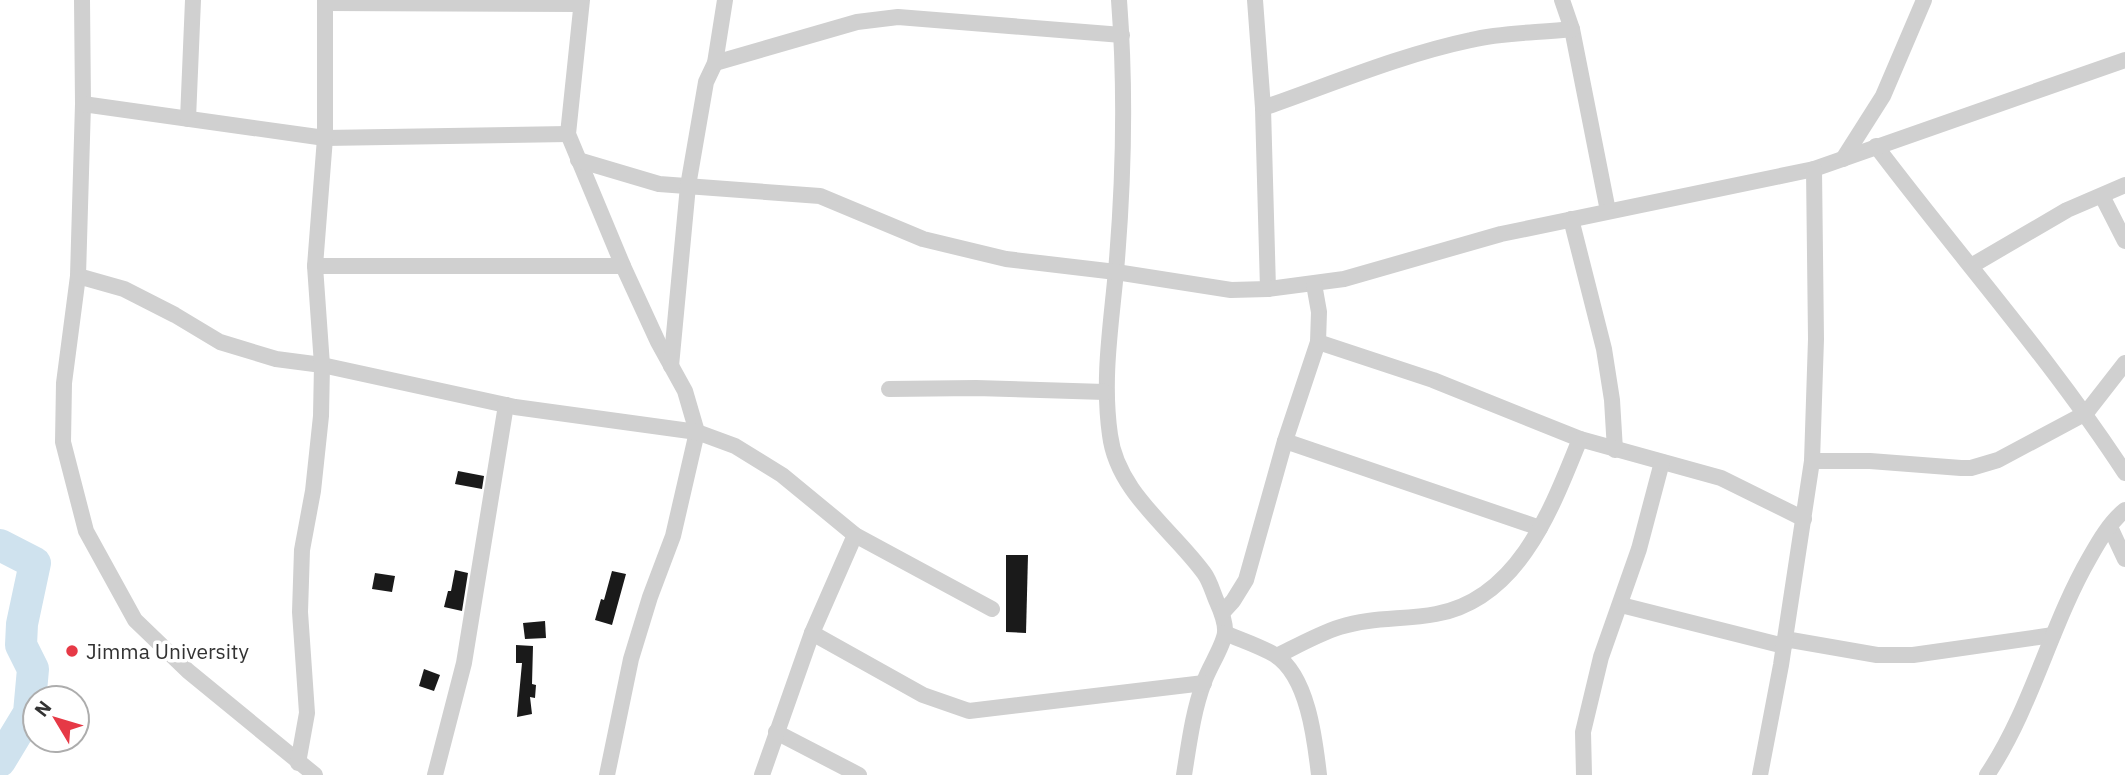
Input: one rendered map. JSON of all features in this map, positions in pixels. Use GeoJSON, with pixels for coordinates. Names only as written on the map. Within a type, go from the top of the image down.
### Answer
{"type":"FeatureCollection","features":[{"type":"Feature","properties":{"kind":"street"},"geometry":{"type":"LineString","coordinates":[[82,0],[83,103],[78,276],[64,383],[63,442],[86,531],[135,620],[188,671],[315,775]]}},
{"type":"Feature","properties":{"kind":"street"},"geometry":{"type":"LineString","coordinates":[[188,119],[193,0]]}},
{"type":"Feature","properties":{"kind":"street"},"geometry":{"type":"LineString","coordinates":[[671,366],[688,187],[706,82],[715,62],[725,0]]}},
{"type":"Feature","properties":{"kind":"street"},"geometry":{"type":"LineString","coordinates":[[1119,0],[1124,70],[1124,139],[1105,392],[1110,438],[1117,465],[1135,491],[1205,575],[1222,613],[1225,633],[1204,683],[1184,775]]}},
{"type":"Feature","properties":{"kind":"street"},"geometry":{"type":"LineString","coordinates":[[1255,0],[1263,108],[1268,289]]}},
{"type":"Feature","properties":{"kind":"street"},"geometry":{"type":"LineString","coordinates":[[1563,0],[1572,29],[1608,211]]}},
{"type":"Feature","properties":{"kind":"street"},"geometry":{"type":"LineString","coordinates":[[1843,159],[1884,96],[1924,0]]}},
{"type":"Feature","properties":{"kind":"street"},"geometry":{"type":"LineString","coordinates":[[298,763],[307,713],[300,612],[302,550],[313,491],[321,416],[322,365],[315,266],[325,138],[325,1],[582,2],[568,134],[623,266],[685,391],[697,432],[673,536],[631,659],[607,775]]}},
{"type":"Feature","properties":{"kind":"street"},"geometry":{"type":"LineString","coordinates":[[715,62],[857,22],[898,17],[1122,34]]}},
{"type":"Feature","properties":{"kind":"street"},"geometry":{"type":"LineString","coordinates":[[1263,108],[1402,57],[1474,39],[1572,29]]}},
{"type":"Feature","properties":{"kind":"street"},"geometry":{"type":"LineString","coordinates":[[578,160],[659,184],[820,196],[923,239],[1006,259],[1116,272],[1231,290],[1268,289],[1344,279],[1502,234],[1814,169],[2125,60]]}},
{"type":"Feature","properties":{"kind":"street"},"geometry":{"type":"LineString","coordinates":[[83,103],[325,138],[568,134]]}},
{"type":"Feature","properties":{"kind":"street"},"geometry":{"type":"LineString","coordinates":[[1877,146],[1922,207],[2086,413],[2125,473]]}},
{"type":"Feature","properties":{"kind":"street"},"geometry":{"type":"LineString","coordinates":[[1760,775],[1784,643],[1812,461],[1816,339],[1814,169]]}},
{"type":"Feature","properties":{"kind":"street"},"geometry":{"type":"LineString","coordinates":[[1971,267],[2067,210],[2125,185]]}},
{"type":"Feature","properties":{"kind":"street"},"geometry":{"type":"LineString","coordinates":[[2102,195],[2125,241]]}},
{"type":"Feature","properties":{"kind":"street"},"geometry":{"type":"LineString","coordinates":[[1571,219],[1604,349],[1612,400],[1615,450]]}},
{"type":"Feature","properties":{"kind":"street"},"geometry":{"type":"LineString","coordinates":[[315,266],[623,266]]}},
{"type":"Feature","properties":{"kind":"street"},"geometry":{"type":"LineString","coordinates":[[78,276],[124,289],[220,342],[276,359],[322,365],[506,405],[697,432],[735,446],[782,475],[855,535],[992,609]]}},
{"type":"Feature","properties":{"kind":"street"},"geometry":{"type":"LineString","coordinates":[[1222,613],[1246,580],[1285,441],[1318,342],[1319,312],[1314,284]]}},
{"type":"Feature","properties":{"kind":"street"},"geometry":{"type":"LineString","coordinates":[[1318,342],[1433,380],[1580,439],[1721,478],[1804,519]]}},
{"type":"Feature","properties":{"kind":"street"},"geometry":{"type":"LineString","coordinates":[[1812,461],[1870,461],[1972,468],[1998,460],[2086,413],[2125,363]]}},
{"type":"Feature","properties":{"kind":"street"},"geometry":{"type":"LineString","coordinates":[[889,389],[976,388],[1105,392]]}},
{"type":"Feature","properties":{"kind":"street"},"geometry":{"type":"LineString","coordinates":[[435,775],[464,663],[506,405]]}},
{"type":"Feature","properties":{"kind":"street"},"geometry":{"type":"LineString","coordinates":[[1276,656],[1340,627],[1389,617],[1437,614],[1467,604],[1498,584],[1535,539],[1580,439]]}},
{"type":"Feature","properties":{"kind":"street"},"geometry":{"type":"LineString","coordinates":[[1285,441],[1540,528]]}},
{"type":"Feature","properties":{"kind":"street"},"geometry":{"type":"LineString","coordinates":[[1584,775],[1583,732],[1601,657],[1639,549],[1662,462]]}},
{"type":"Feature","properties":{"kind":"street"},"geometry":{"type":"LineString","coordinates":[[1987,775],[1998,759],[2073,586],[2098,543],[2125,510]]}},
{"type":"Feature","properties":{"kind":"street"},"geometry":{"type":"LineString","coordinates":[[2110,527],[2125,559]]}},
{"type":"Feature","properties":{"kind":"street"},"geometry":{"type":"LineString","coordinates":[[762,775],[812,633],[855,535]]}},
{"type":"Feature","properties":{"kind":"street"},"geometry":{"type":"LineString","coordinates":[[1621,605],[1784,643],[1877,655],[1913,655],[2053,635]]}},
{"type":"Feature","properties":{"kind":"street"},"geometry":{"type":"LineString","coordinates":[[812,633],[923,695],[969,711],[1204,683]]}},
{"type":"Feature","properties":{"kind":"street"},"geometry":{"type":"LineString","coordinates":[[1225,633],[1276,656],[1294,675],[1313,723],[1319,775]]}},
{"type":"Feature","properties":{"kind":"street"},"geometry":{"type":"LineString","coordinates":[[776,732],[859,775]]}},
{"type":"Feature","properties":{"kind":"building"},"geometry":{"type":"Polygon","coordinates":[[[458,471],[484,476],[482,489],[455,484],[458,471]]]}},
{"type":"Feature","properties":{"kind":"building"},"geometry":{"type":"Polygon","coordinates":[[[1006,555],[1028,555],[1026,633],[1006,632],[1006,555]]]}},
{"type":"Feature","properties":{"kind":"building"},"geometry":{"type":"Polygon","coordinates":[[[455,570],[468,573],[462,611],[444,607],[448,591],[451,591],[455,570]]]}},
{"type":"Feature","properties":{"kind":"building"},"geometry":{"type":"Polygon","coordinates":[[[612,571],[626,574],[612,625],[595,620],[612,571]]]}},
{"type":"Feature","properties":{"kind":"building"},"geometry":{"type":"Polygon","coordinates":[[[375,573],[395,576],[392,592],[372,589],[375,573]]]}},
{"type":"Feature","properties":{"kind":"building"},"geometry":{"type":"Polygon","coordinates":[[[545,621],[546,638],[525,639],[523,623],[545,621]]]}},
{"type":"Feature","properties":{"kind":"building"},"geometry":{"type":"Polygon","coordinates":[[[516,645],[533,646],[532,684],[536,685],[535,698],[530,697],[532,714],[517,717],[522,663],[516,663],[516,645]]]}},
{"type":"Feature","properties":{"kind":"building"},"geometry":{"type":"Polygon","coordinates":[[[424,669],[440,675],[434,691],[419,686],[424,669]]]}},
{"type":"Feature","properties":{"kind":"waterway"},"geometry":{"type":"LineString","coordinates":[[0,545],[35,563],[22,624],[21,645],[33,669],[29,713],[0,761]]}},
{"type":"Feature","properties":{"kind":"place","name":"Jimma University"},"geometry":{"type":"Point","coordinates":[72,651]}}]}
